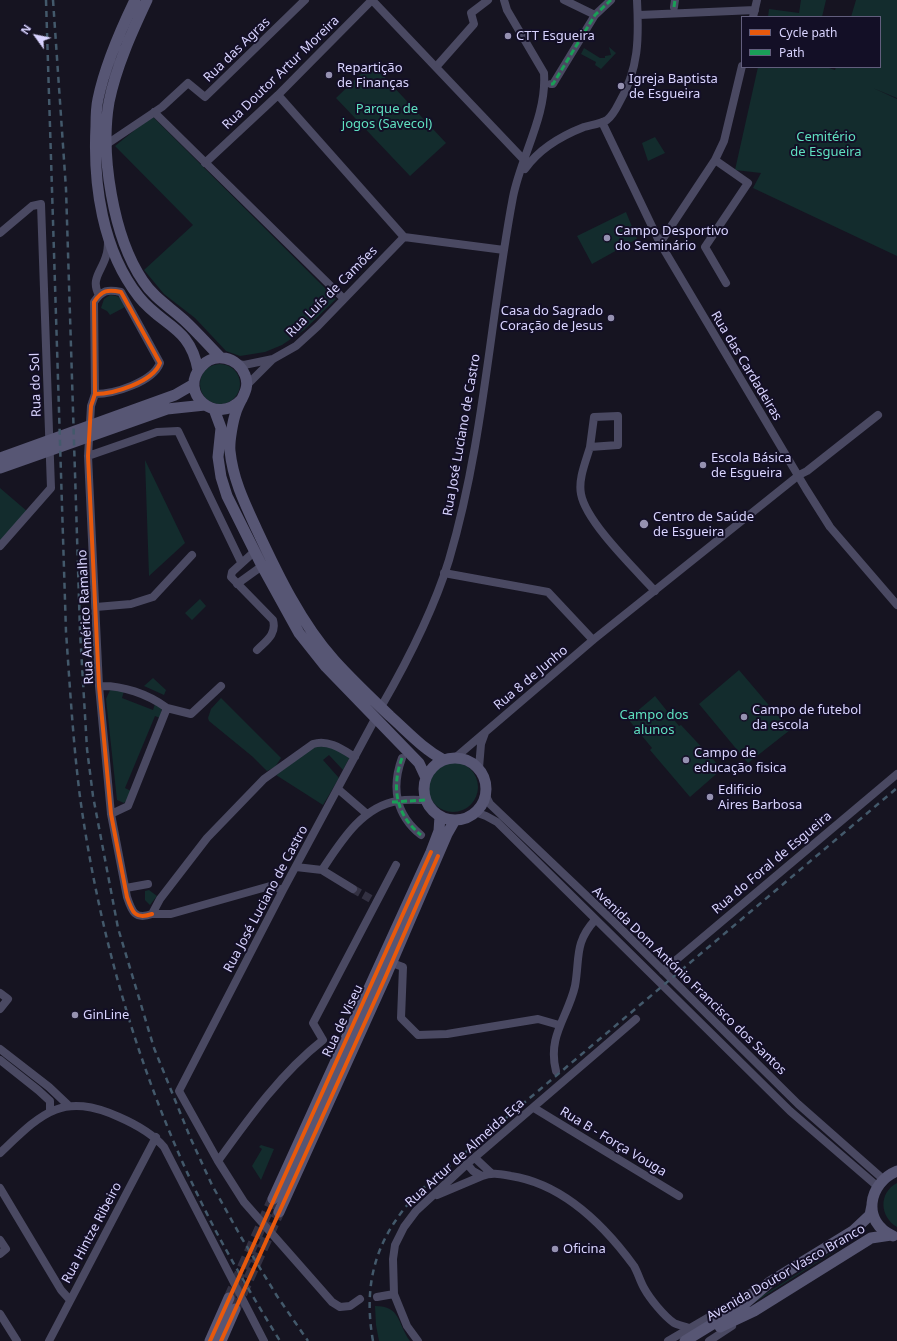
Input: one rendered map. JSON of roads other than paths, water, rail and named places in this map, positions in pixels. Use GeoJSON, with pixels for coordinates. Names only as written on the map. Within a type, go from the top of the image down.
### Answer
{"type":"FeatureCollection","features":[{"type":"Feature","properties":{"kind":"main road"},"geometry":{"type":"LineString","coordinates":[[135,0],[114,49],[97,100],[97,189],[109,235],[126,277],[139,296],[150,308],[181,333],[194,350],[198,370],[194,384],[197,396],[210,407],[220,428],[218,457],[221,477],[227,496],[262,566],[299,633],[326,667],[419,763],[426,778]]}},
{"type":"Feature","properties":{"kind":"main road"},"geometry":{"type":"LineString","coordinates":[[147,0],[123,54],[109,102],[107,144],[108,174],[118,226],[133,266],[151,292],[161,303],[185,320],[220,357],[232,360],[238,364],[246,376],[247,385],[236,412],[229,449],[236,485],[265,547],[308,626],[334,660],[424,749],[449,759],[470,762],[478,768],[486,783],[486,794],[482,804],[475,812],[466,818],[455,820],[440,816],[431,809],[426,800],[424,789],[426,778],[434,765],[449,759]]}},
{"type":"Feature","properties":{"kind":"main road"},"geometry":{"type":"LineString","coordinates":[[198,370],[206,362],[220,357]]}},
{"type":"Feature","properties":{"kind":"main road"},"geometry":{"type":"LineString","coordinates":[[0,468],[165,404],[194,384]]}},
{"type":"Feature","properties":{"kind":"main road"},"geometry":{"type":"LineString","coordinates":[[0,458],[165,404],[232,408],[242,399]]}},
{"type":"Feature","properties":{"kind":"main road","name":"Rua de Viseu"},"geometry":{"type":"LineString","coordinates":[[273,1199],[431,852],[439,832],[440,816]]}},
{"type":"Feature","properties":{"kind":"main road","name":"Rua de Viseu"},"geometry":{"type":"LineString","coordinates":[[279,1212],[392,963],[447,834],[455,820]]}},
{"type":"Feature","properties":{"kind":"main road"},"geometry":{"type":"LineString","coordinates":[[880,1183],[897,1171]]}},
{"type":"Feature","properties":{"kind":"main road","name":"Avenida Doutor Vasco Branco"},"geometry":{"type":"LineString","coordinates":[[685,1341],[742,1306],[770,1282],[852,1231],[870,1215],[880,1183]]}},
{"type":"Feature","properties":{"kind":"main road"},"geometry":{"type":"LineString","coordinates":[[872,1205],[877,1223],[894,1236]]}},
{"type":"Feature","properties":{"kind":"main road","name":"Avenida Doutor Vasco Branco"},"geometry":{"type":"LineString","coordinates":[[698,1341],[729,1322],[754,1311],[871,1238],[894,1236]]}},
{"type":"Feature","properties":{"kind":"main road"},"geometry":{"type":"LineString","coordinates":[[210,1341],[229,1298]]}},
{"type":"Feature","properties":{"kind":"main road"},"geometry":{"type":"LineString","coordinates":[[221,1341],[235,1309]]}},
{"type":"Feature","properties":{"kind":"street","name":"Rua das Agras"},"geometry":{"type":"LineString","coordinates":[[107,144],[162,107],[188,83],[205,97],[306,0]]}},
{"type":"Feature","properties":{"kind":"street"},"geometry":{"type":"LineString","coordinates":[[372,0],[525,161]]}},
{"type":"Feature","properties":{"kind":"street","name":"Rua Doutor Artur Moreira"},"geometry":{"type":"LineString","coordinates":[[206,163],[278,95],[372,0]]}},
{"type":"Feature","properties":{"kind":"street"},"geometry":{"type":"LineString","coordinates":[[436,67],[474,24],[471,13],[488,0]]}},
{"type":"Feature","properties":{"kind":"street"},"geometry":{"type":"LineString","coordinates":[[514,0],[505,2],[544,73],[545,84],[532,140],[519,178]]}},
{"type":"Feature","properties":{"kind":"street"},"geometry":{"type":"LineString","coordinates":[[564,0],[595,15]]}},
{"type":"Feature","properties":{"kind":"street"},"geometry":{"type":"LineString","coordinates":[[551,84],[553,84],[573,54],[595,15],[611,0]]}},
{"type":"Feature","properties":{"kind":"street"},"geometry":{"type":"LineString","coordinates":[[519,178],[532,159],[548,145],[583,128],[602,122],[608,119],[613,113],[628,88],[635,62],[639,15],[637,0]]}},
{"type":"Feature","properties":{"kind":"street"},"geometry":{"type":"LineString","coordinates":[[639,15],[754,14],[757,0]]}},
{"type":"Feature","properties":{"kind":"street"},"geometry":{"type":"LineString","coordinates":[[660,243],[715,160],[724,141],[742,68]]}},
{"type":"Feature","properties":{"kind":"street"},"geometry":{"type":"LineString","coordinates":[[278,95],[404,237],[504,250]]}},
{"type":"Feature","properties":{"kind":"street"},"geometry":{"type":"LineString","coordinates":[[154,112],[344,299]]}},
{"type":"Feature","properties":{"kind":"street","name":"Rua das Cardadeiras"},"geometry":{"type":"LineString","coordinates":[[602,122],[660,243],[783,452],[799,475],[830,527],[897,605]]}},
{"type":"Feature","properties":{"kind":"street"},"geometry":{"type":"LineString","coordinates":[[532,140],[536,146],[542,150]]}},
{"type":"Feature","properties":{"kind":"street"},"geometry":{"type":"LineString","coordinates":[[715,160],[748,183],[705,246],[726,283]]}},
{"type":"Feature","properties":{"kind":"street","name":"Rua José Luciano de Castro"},"geometry":{"type":"LineString","coordinates":[[381,707],[433,603],[444,573],[460,519],[472,463],[504,250],[514,195],[519,178]]}},
{"type":"Feature","properties":{"kind":"street","name":"Rua do Sol"},"geometry":{"type":"LineString","coordinates":[[0,233],[32,206],[41,204],[51,488],[0,546]]}},
{"type":"Feature","properties":{"kind":"street","name":"Rua Américo Ramalho"},"geometry":{"type":"LineString","coordinates":[[109,235],[106,256],[95,278],[96,289],[99,295],[94,302],[95,394],[91,406],[88,456],[99,686],[112,814],[126,888],[131,908],[136,915],[144,917],[152,914]]}},
{"type":"Feature","properties":{"kind":"street","name":"Rua Luís de Camões"},"geometry":{"type":"LineString","coordinates":[[247,385],[273,359],[296,346],[404,237]]}},
{"type":"Feature","properties":{"kind":"street"},"geometry":{"type":"LineString","coordinates":[[99,295],[111,289],[139,296]]}},
{"type":"Feature","properties":{"kind":"street"},"geometry":{"type":"LineString","coordinates":[[95,394],[115,392],[149,378],[158,370],[160,363],[122,292]]}},
{"type":"Feature","properties":{"kind":"street","name":"Rua Luís de Camões"},"geometry":{"type":"LineString","coordinates":[[238,364],[244,365],[273,359]]}},
{"type":"Feature","properties":{"kind":"street","name":"Rua 8 de Junho"},"geometry":{"type":"LineString","coordinates":[[449,759],[485,733],[594,640],[799,475],[807,471],[878,415]]}},
{"type":"Feature","properties":{"kind":"street"},"geometry":{"type":"LineString","coordinates":[[590,447],[618,445],[618,416],[594,417],[590,447],[582,476],[581,493],[584,506],[591,519],[655,591]]}},
{"type":"Feature","properties":{"kind":"street"},"geometry":{"type":"LineString","coordinates":[[88,456],[157,432],[178,431],[241,562]]}},
{"type":"Feature","properties":{"kind":"street"},"geometry":{"type":"LineString","coordinates":[[255,551],[241,562],[232,572],[231,577],[273,620],[275,627],[273,634],[257,650]]}},
{"type":"Feature","properties":{"kind":"street"},"geometry":{"type":"LineString","coordinates":[[96,607],[131,604],[153,597],[192,554]]}},
{"type":"Feature","properties":{"kind":"street"},"geometry":{"type":"LineString","coordinates":[[237,584],[262,566]]}},
{"type":"Feature","properties":{"kind":"street"},"geometry":{"type":"LineString","coordinates":[[444,573],[548,592],[594,640]]}},
{"type":"Feature","properties":{"kind":"street"},"geometry":{"type":"LineString","coordinates":[[99,686],[123,688],[167,708],[192,714],[220,686]]}},
{"type":"Feature","properties":{"kind":"street"},"geometry":{"type":"LineString","coordinates":[[112,814],[128,806],[167,708]]}},
{"type":"Feature","properties":{"kind":"street","name":"Rua José Luciano de Castro"},"geometry":{"type":"LineString","coordinates":[[218,1161],[179,1091],[283,890],[376,719]]}},
{"type":"Feature","properties":{"kind":"street"},"geometry":{"type":"LineString","coordinates":[[478,768],[481,744],[485,733]]}},
{"type":"Feature","properties":{"kind":"street"},"geometry":{"type":"LineString","coordinates":[[283,890],[270,886],[171,914],[152,914],[160,899],[207,838],[264,779],[313,744],[321,741],[355,757]]}},
{"type":"Feature","properties":{"kind":"street"},"geometry":{"type":"LineString","coordinates":[[402,758],[395,785],[398,800],[404,816],[411,827],[421,835]]}},
{"type":"Feature","properties":{"kind":"street","name":"Rua do Foral de Esgueira"},"geometry":{"type":"LineString","coordinates":[[663,971],[897,774]]}},
{"type":"Feature","properties":{"kind":"street"},"geometry":{"type":"LineString","coordinates":[[338,789],[367,814]]}},
{"type":"Feature","properties":{"kind":"street","name":"Avenida Dom António Francisco dos Santos"},"geometry":{"type":"LineString","coordinates":[[486,794],[490,804],[880,1183]]}},
{"type":"Feature","properties":{"kind":"street"},"geometry":{"type":"LineString","coordinates":[[322,870],[358,821],[367,814],[385,804],[398,800],[426,800]]}},
{"type":"Feature","properties":{"kind":"street","name":"Avenida Dom António Francisco dos Santos"},"geometry":{"type":"LineString","coordinates":[[475,812],[497,822],[790,1111],[880,1183]]}},
{"type":"Feature","properties":{"kind":"street"},"geometry":{"type":"LineString","coordinates":[[360,1299],[350,1306],[340,1307],[332,1302],[244,1202],[218,1161],[251,1115],[297,1062],[323,1040],[313,1022],[374,900],[396,865]]}},
{"type":"Feature","properties":{"kind":"street"},"geometry":{"type":"LineString","coordinates":[[296,867],[322,870],[352,889]]}},
{"type":"Feature","properties":{"kind":"street"},"geometry":{"type":"LineString","coordinates":[[126,888],[148,884]]}},
{"type":"Feature","properties":{"kind":"street"},"geometry":{"type":"LineString","coordinates":[[556,1071],[552,1061],[554,1044],[574,987],[581,942],[585,932],[595,920]]}},
{"type":"Feature","properties":{"kind":"street"},"geometry":{"type":"LineString","coordinates":[[392,963],[403,967],[401,1018],[418,1035],[447,1034],[538,1019],[560,1025]]}},
{"type":"Feature","properties":{"kind":"street"},"geometry":{"type":"LineString","coordinates":[[0,993],[8,999],[0,1009]]}},
{"type":"Feature","properties":{"kind":"street","name":"Rua Artur de Almeida Eça"},"geometry":{"type":"LineString","coordinates":[[418,1341],[408,1326],[394,1294],[393,1259],[395,1245],[404,1227],[429,1198],[636,1019]]}},
{"type":"Feature","properties":{"kind":"street"},"geometry":{"type":"LineString","coordinates":[[0,1049],[49,1087],[68,1105]]}},
{"type":"Feature","properties":{"kind":"street"},"geometry":{"type":"LineString","coordinates":[[0,1060],[38,1090],[50,1102],[50,1111]]}},
{"type":"Feature","properties":{"kind":"street"},"geometry":{"type":"LineString","coordinates":[[0,1153],[34,1121],[50,1111],[68,1105],[80,1105],[102,1109],[127,1120],[156,1137],[164,1147],[264,1341]]}},
{"type":"Feature","properties":{"kind":"street","name":"Rua B - Força Vouga"},"geometry":{"type":"LineString","coordinates":[[534,1108],[679,1196]]}},
{"type":"Feature","properties":{"kind":"street","name":"Rua Hintze Ribeiro"},"geometry":{"type":"LineString","coordinates":[[49,1341],[156,1137]]}},
{"type":"Feature","properties":{"kind":"street"},"geometry":{"type":"LineString","coordinates":[[475,1158],[491,1173]]}},
{"type":"Feature","properties":{"kind":"street"},"geometry":{"type":"LineString","coordinates":[[467,1164],[473,1171],[482,1176]]}},
{"type":"Feature","properties":{"kind":"street"},"geometry":{"type":"LineString","coordinates":[[429,1198],[491,1173],[525,1178],[544,1186],[565,1197],[586,1214],[615,1242],[634,1267],[644,1288],[674,1323],[689,1328]]}},
{"type":"Feature","properties":{"kind":"street"},"geometry":{"type":"LineString","coordinates":[[0,1188],[61,1290],[70,1300]]}},
{"type":"Feature","properties":{"kind":"street"},"geometry":{"type":"LineString","coordinates":[[0,1240],[6,1249],[0,1254]]}},
{"type":"Feature","properties":{"kind":"street","name":"Avenida Doutor Vasco Branco"},"geometry":{"type":"LineString","coordinates":[[668,1341],[770,1282]]}},
{"type":"Feature","properties":{"kind":"street"},"geometry":{"type":"LineString","coordinates":[[377,1297],[394,1294]]}},
{"type":"Feature","properties":{"kind":"street"},"geometry":{"type":"LineString","coordinates":[[709,1341],[754,1311]]}},
{"type":"Feature","properties":{"kind":"street"},"geometry":{"type":"LineString","coordinates":[[0,1314],[17,1341]]}},
{"type":"Feature","properties":{"kind":"tunnel"},"geometry":{"type":"LineString","coordinates":[[353,889],[371,899]]}},
{"type":"Feature","properties":{"kind":"tunnel"},"geometry":{"type":"LineString","coordinates":[[229,1298],[273,1199]]}},
{"type":"Feature","properties":{"kind":"tunnel"},"geometry":{"type":"LineString","coordinates":[[235,1309],[279,1212]]}},
{"type":"Feature","properties":{"kind":"railway"},"geometry":{"type":"LineString","coordinates":[[46,0],[66,632],[80,797],[89,854],[100,911],[130,1023],[149,1079],[170,1133],[193,1186],[219,1237],[280,1341]]}},
{"type":"Feature","properties":{"kind":"railway"},"geometry":{"type":"LineString","coordinates":[[53,0],[66,189],[80,631],[87,749],[93,796],[118,928],[154,1048],[190,1137],[212,1185],[241,1237],[277,1296],[308,1341]]}},
{"type":"Feature","properties":{"kind":"railway"},"geometry":{"type":"LineString","coordinates":[[373,1341],[370,1318],[370,1297],[372,1277],[377,1258],[384,1240],[394,1223],[422,1189],[897,788]]}},
{"type":"Feature","properties":{"kind":"place","name":"CTT Esgueira"},"geometry":{"type":"Point","coordinates":[508,36]}},
{"type":"Feature","properties":{"kind":"place","name":"Repartição de Finanças"},"geometry":{"type":"Point","coordinates":[329,75]}},
{"type":"Feature","properties":{"kind":"place","name":"Igreja Baptista de Esgueira"},"geometry":{"type":"Point","coordinates":[621,86]}},
{"type":"Feature","properties":{"kind":"place","name":"Campo Desportivo do Seminário"},"geometry":{"type":"Point","coordinates":[607,238]}},
{"type":"Feature","properties":{"kind":"place","name":"Casa do Sagrado Coração de Jesus"},"geometry":{"type":"Point","coordinates":[611,318]}},
{"type":"Feature","properties":{"kind":"place","name":"Escola Básica de Esgueira"},"geometry":{"type":"Point","coordinates":[703,465]}},
{"type":"Feature","properties":{"kind":"place","name":"Centro de Saúde de Esgueira"},"geometry":{"type":"Point","coordinates":[644,524]}},
{"type":"Feature","properties":{"kind":"place","name":"Campo de futebol da escola"},"geometry":{"type":"Point","coordinates":[744,717]}},
{"type":"Feature","properties":{"kind":"place","name":"Campo de educação fisica"},"geometry":{"type":"Point","coordinates":[686,760]}},
{"type":"Feature","properties":{"kind":"place","name":"Edificio Aires Barbosa"},"geometry":{"type":"Point","coordinates":[710,797]}},
{"type":"Feature","properties":{"kind":"place","name":"GinLine"},"geometry":{"type":"Point","coordinates":[75,1015]}},
{"type":"Feature","properties":{"kind":"place","name":"Oficina"},"geometry":{"type":"Point","coordinates":[555,1249]}},
{"type":"Feature","properties":{"kind":"park label","name":"Parque de jogos (Savecol)"},"geometry":{"type":"Point","coordinates":[387,116]}},
{"type":"Feature","properties":{"kind":"park label","name":"Cemitério de Esgueira"},"geometry":{"type":"Point","coordinates":[826,144]}},
{"type":"Feature","properties":{"kind":"park label","name":"Campo dos alunos"},"geometry":{"type":"Point","coordinates":[654,722]}}]}
